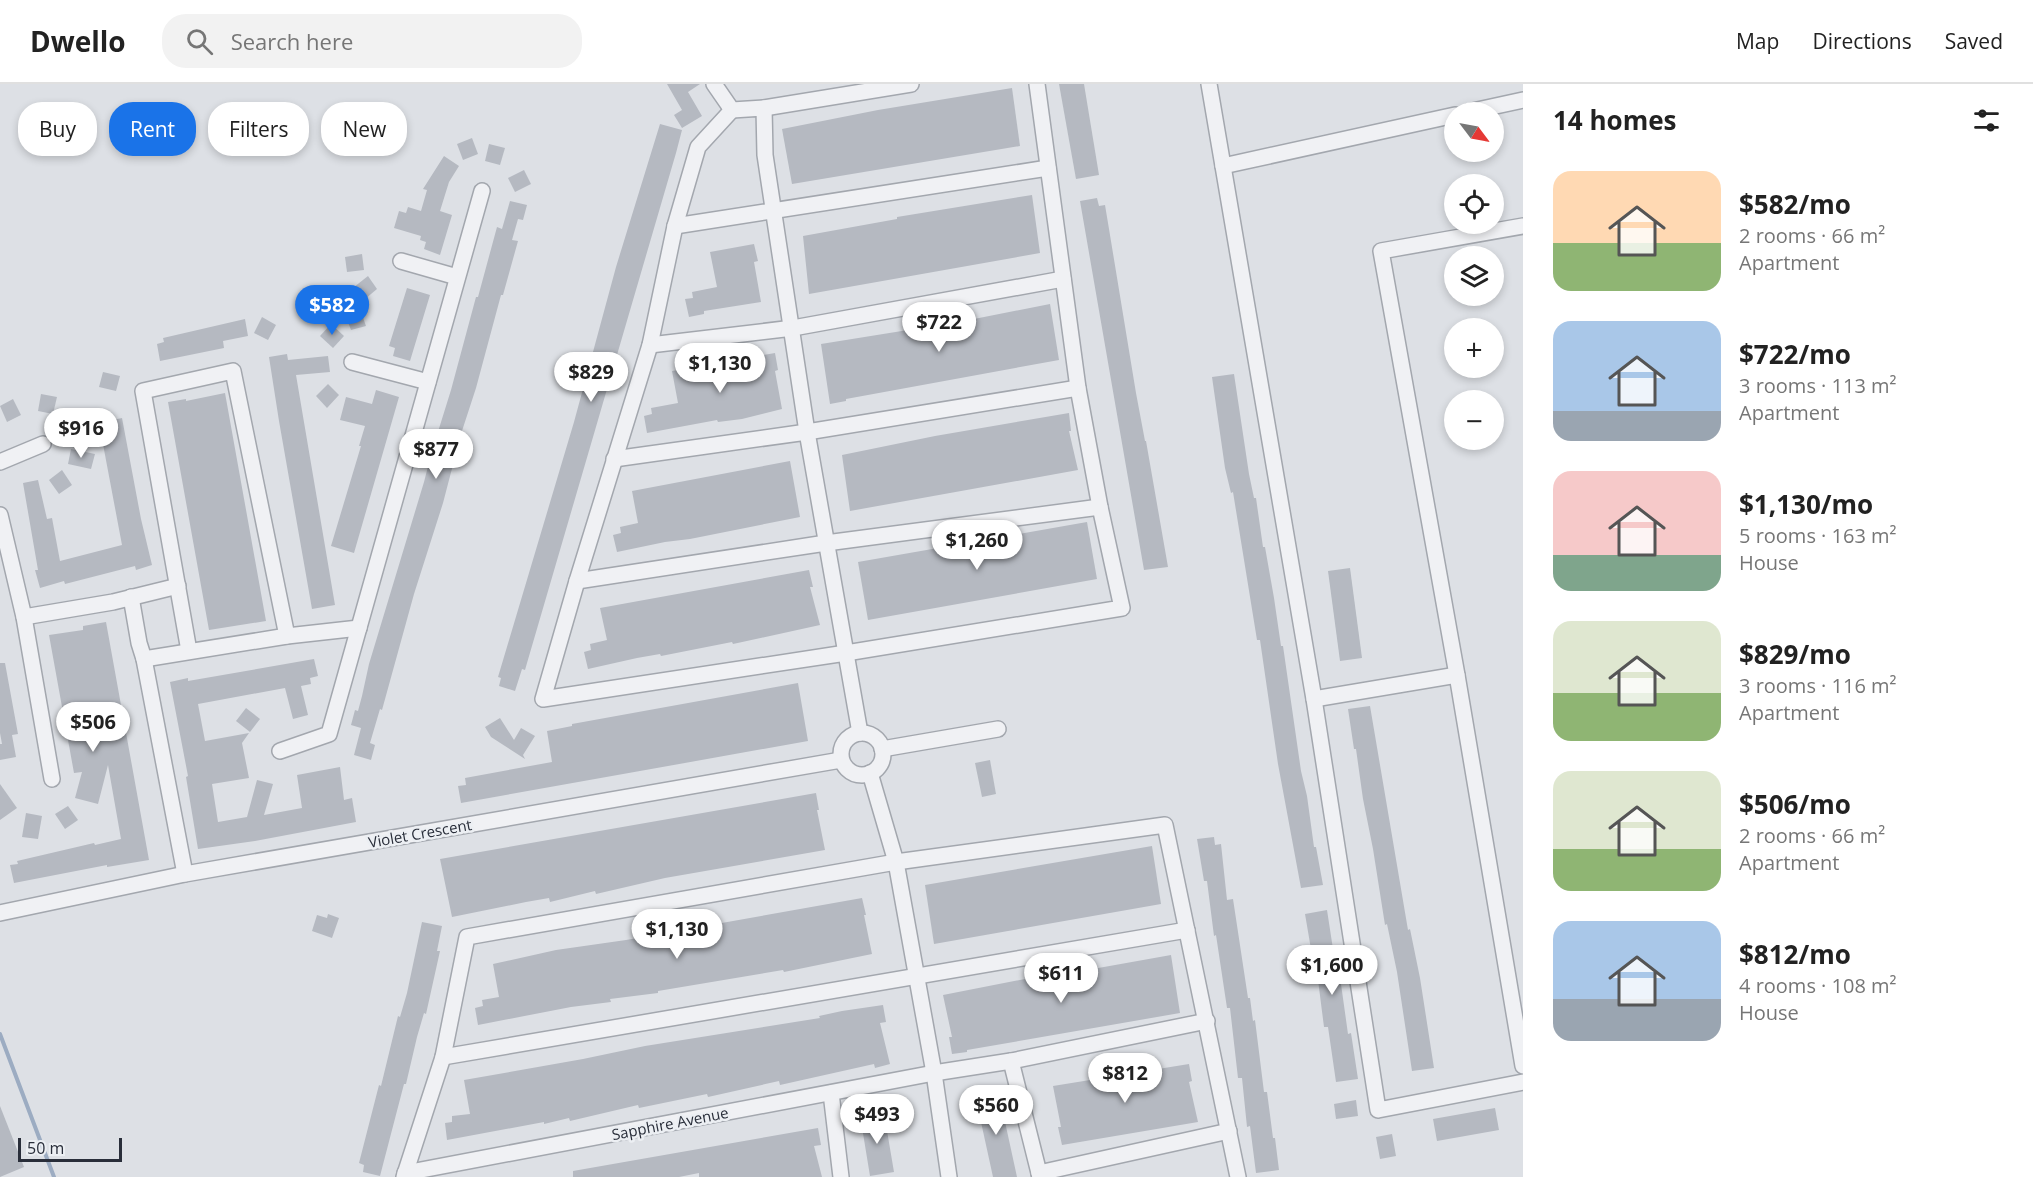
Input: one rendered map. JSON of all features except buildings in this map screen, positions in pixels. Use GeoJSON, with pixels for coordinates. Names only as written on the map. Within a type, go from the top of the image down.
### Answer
{"type":"FeatureCollection","features":[{"type":"Feature","properties":{"kind":"street"},"geometry":{"type":"LineString","coordinates":[[714,84],[732,110]]}},
{"type":"Feature","properties":{"kind":"street"},"geometry":{"type":"LineString","coordinates":[[911,84],[834,90],[764,108],[732,110],[698,147],[675,226],[650,345],[577,580],[543,699],[1122,608],[1078,388],[1037,84]]}},
{"type":"Feature","properties":{"kind":"street"},"geometry":{"type":"LineString","coordinates":[[1209,84],[1314,699],[1378,1110],[1523,1082]]}},
{"type":"Feature","properties":{"kind":"street"},"geometry":{"type":"LineString","coordinates":[[1504,104],[1523,100]]}},
{"type":"Feature","properties":{"kind":"street"},"geometry":{"type":"LineString","coordinates":[[764,108],[765,154],[807,432],[860,733]]}},
{"type":"Feature","properties":{"kind":"street"},"geometry":{"type":"LineString","coordinates":[[1223,166],[1444,117]]}},
{"type":"Feature","properties":{"kind":"street"},"geometry":{"type":"LineString","coordinates":[[675,226],[1048,168]]}},
{"type":"Feature","properties":{"kind":"street"},"geometry":{"type":"LineString","coordinates":[[280,751],[329,734],[482,191]]}},
{"type":"Feature","properties":{"kind":"street"},"geometry":{"type":"LineString","coordinates":[[1523,226],[1381,251],[1457,675],[1523,1066]]}},
{"type":"Feature","properties":{"kind":"street"},"geometry":{"type":"LineString","coordinates":[[401,261],[457,277]]}},
{"type":"Feature","properties":{"kind":"street"},"geometry":{"type":"LineString","coordinates":[[650,345],[793,328],[1063,279]]}},
{"type":"Feature","properties":{"kind":"street"},"geometry":{"type":"LineString","coordinates":[[352,362],[428,382]]}},
{"type":"Feature","properties":{"kind":"street"},"geometry":{"type":"LineString","coordinates":[[189,651],[143,391],[233,371],[287,636]]}},
{"type":"Feature","properties":{"kind":"street"},"geometry":{"type":"LineString","coordinates":[[614,459],[807,432],[1078,388]]}},
{"type":"Feature","properties":{"kind":"street"},"geometry":{"type":"LineString","coordinates":[[0,462],[43,444]]}},
{"type":"Feature","properties":{"kind":"street"},"geometry":{"type":"LineString","coordinates":[[577,580],[826,543],[1100,507]]}},
{"type":"Feature","properties":{"kind":"street"},"geometry":{"type":"LineString","coordinates":[[0,515],[24,617],[52,778]]}},
{"type":"Feature","properties":{"kind":"street"},"geometry":{"type":"LineString","coordinates":[[24,617],[113,602],[178,586]]}},
{"type":"Feature","properties":{"kind":"street"},"geometry":{"type":"LineString","coordinates":[[131,597],[185,874]]}},
{"type":"Feature","properties":{"kind":"street"},"geometry":{"type":"LineString","coordinates":[[144,659],[287,636],[359,628]]}},
{"type":"Feature","properties":{"kind":"street"},"geometry":{"type":"LineString","coordinates":[[1314,699],[1457,675]]}},
{"type":"Feature","properties":{"kind":"street"},"geometry":{"type":"LineString","coordinates":[[882,749],[998,729]]}},
{"type":"Feature","properties":{"kind":"street"},"geometry":{"type":"LineString","coordinates":[[860,733],[874,737],[882,749],[881,763],[864,776],[856,775],[844,766],[841,760],[840,752],[847,739],[860,733]]}},
{"type":"Feature","properties":{"kind":"street","name":"Violet Crescent"},"geometry":{"type":"LineString","coordinates":[[0,913],[185,874],[841,760]]}},
{"type":"Feature","properties":{"kind":"street"},"geometry":{"type":"LineString","coordinates":[[870,773],[896,862],[934,1073],[949,1177]]}},
{"type":"Feature","properties":{"kind":"street"},"geometry":{"type":"LineString","coordinates":[[404,1175],[443,1057],[467,937],[896,862],[1165,825],[1238,1177]]}},
{"type":"Feature","properties":{"kind":"street"},"geometry":{"type":"LineString","coordinates":[[443,1057],[1187,930]]}},
{"type":"Feature","properties":{"kind":"street","name":"Sapphire Avenue"},"geometry":{"type":"LineString","coordinates":[[404,1175],[1206,1021]]}},
{"type":"Feature","properties":{"kind":"street"},"geometry":{"type":"LineString","coordinates":[[1011,1060],[1039,1175],[1229,1131]]}},
{"type":"Feature","properties":{"kind":"street"},"geometry":{"type":"LineString","coordinates":[[831,1093],[841,1177]]}},
{"type":"Feature","properties":{"kind":"waterway"},"geometry":{"type":"LineString","coordinates":[[0,1034],[54,1177]]}}]}
